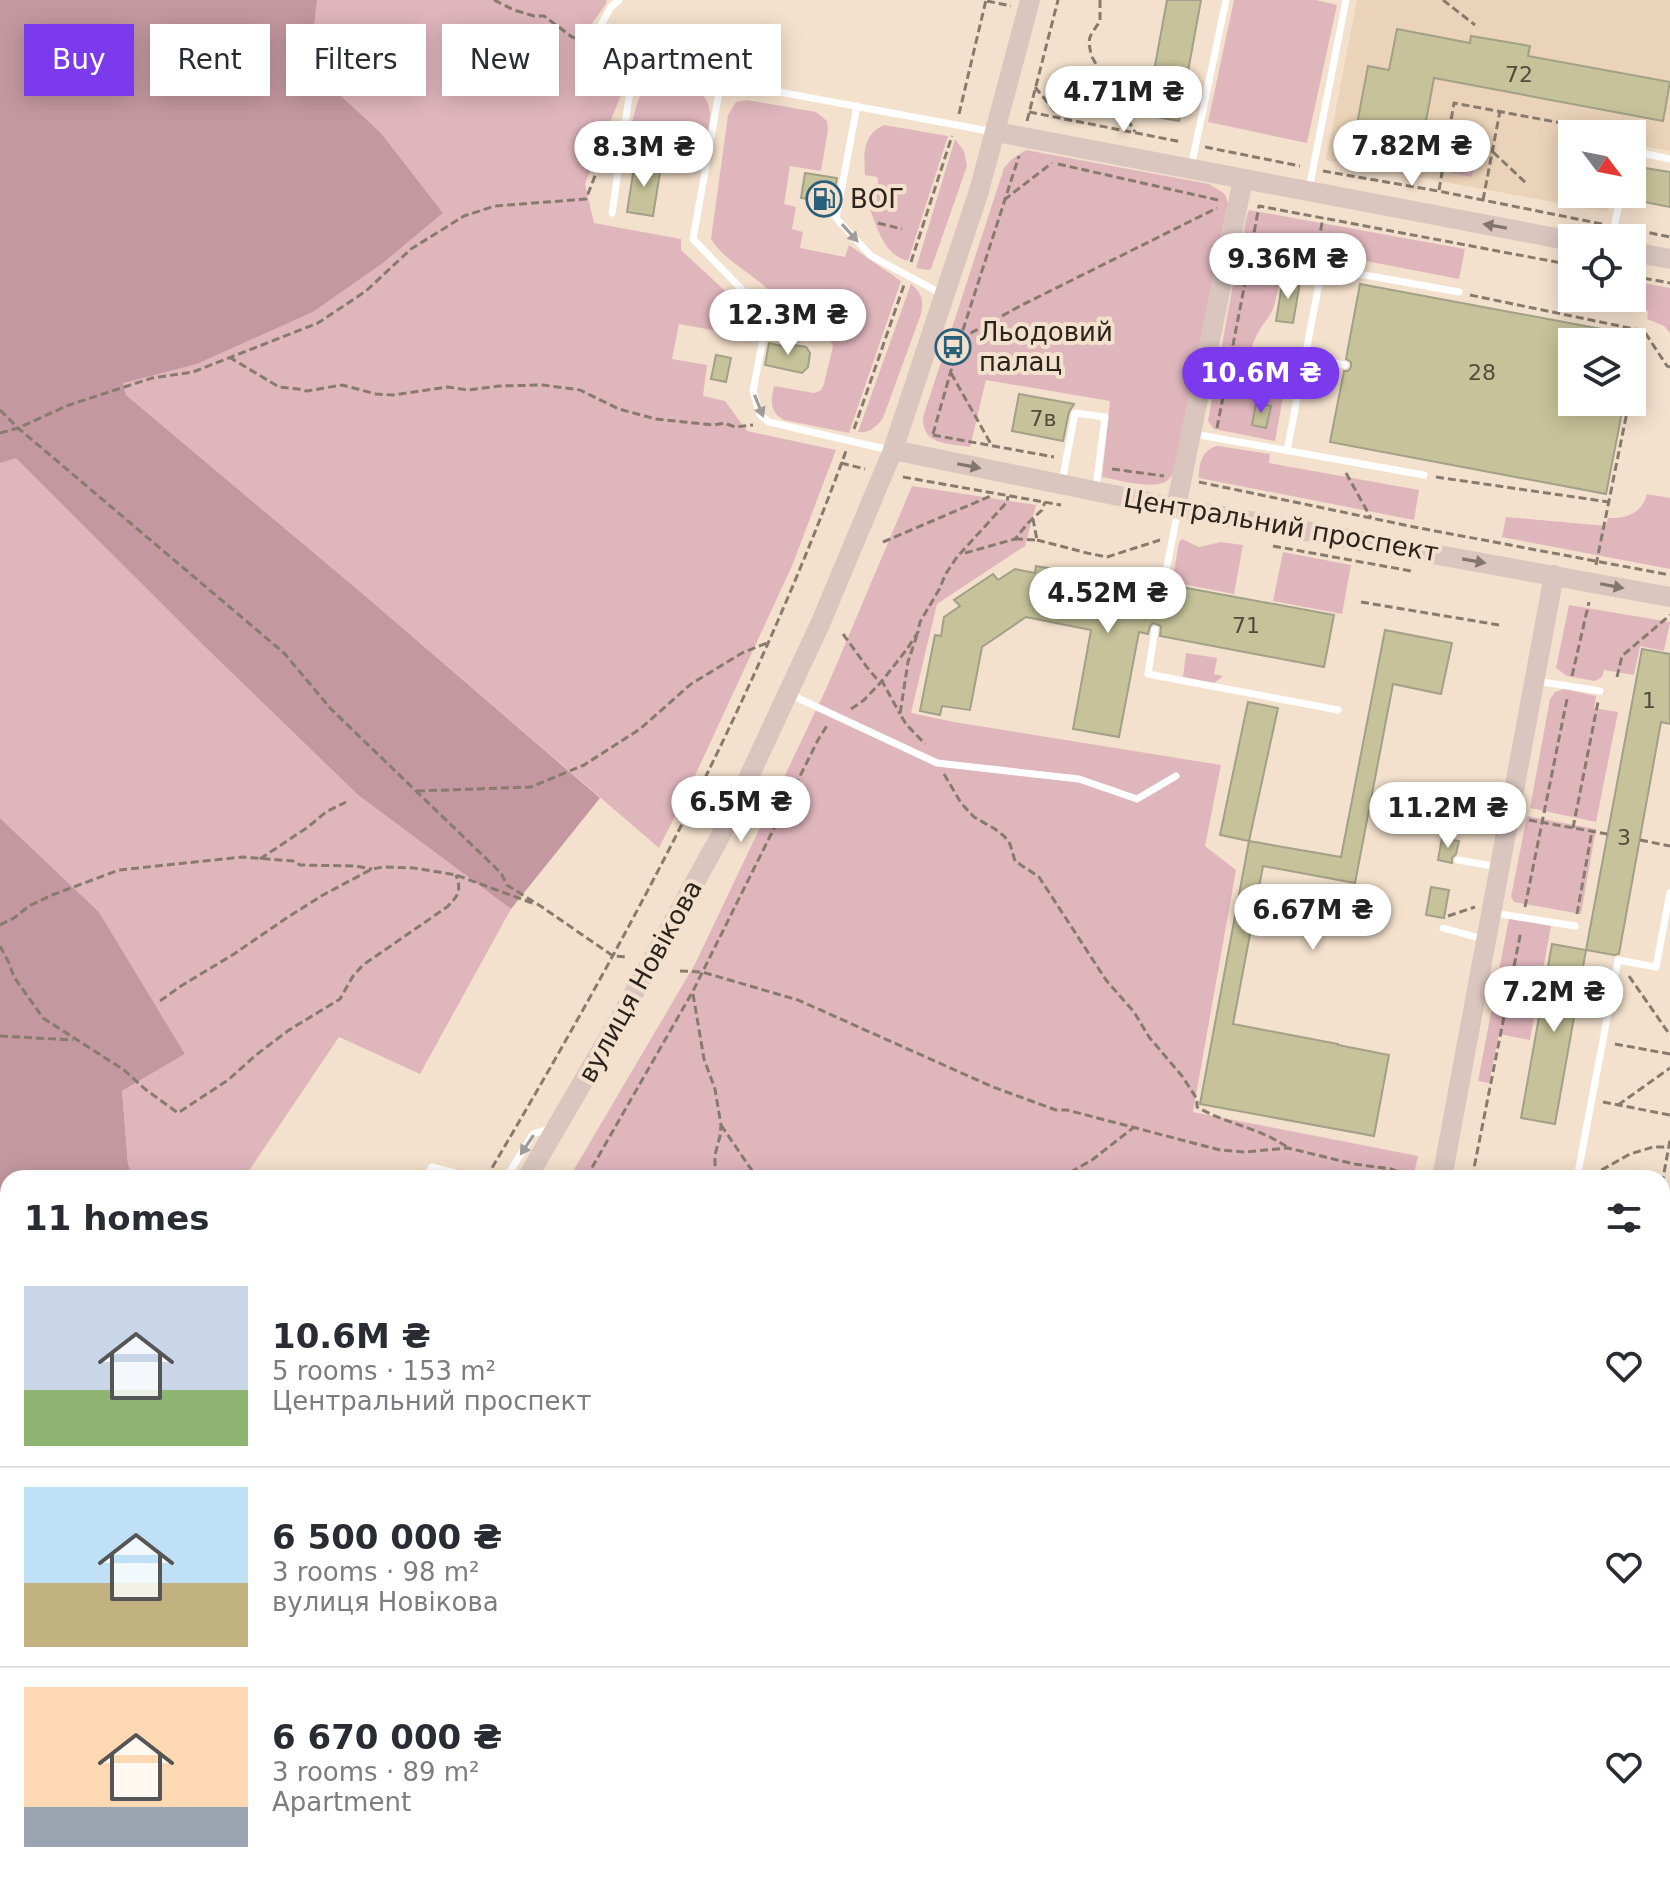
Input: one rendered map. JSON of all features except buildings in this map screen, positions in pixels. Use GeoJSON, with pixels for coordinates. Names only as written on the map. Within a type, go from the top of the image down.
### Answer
{"type":"FeatureCollection","features":[{"type":"Feature","properties":{"kind":"street"},"geometry":{"type":"LineString","coordinates":[[893,450],[979,191],[1030,0]]}},
{"type":"Feature","properties":{"kind":"street"},"geometry":{"type":"LineString","coordinates":[[996,132],[1021,146],[1191,169],[1558,238]]}},
{"type":"Feature","properties":{"kind":"street"},"geometry":{"type":"LineString","coordinates":[[1177,507],[1243,179]]}},
{"type":"Feature","properties":{"kind":"street"},"geometry":{"type":"LineString","coordinates":[[1646,255],[1670,259]]}},
{"type":"Feature","properties":{"kind":"street","name":"Центральний проспект"},"geometry":{"type":"LineString","coordinates":[[893,450],[1177,507],[1670,597]]}},
{"type":"Feature","properties":{"kind":"street","name":"вулиця Новікова"},"geometry":{"type":"LineString","coordinates":[[532,1170],[727,824],[789,694],[893,450]]}},
{"type":"Feature","properties":{"kind":"street"},"geometry":{"type":"LineString","coordinates":[[1443,1170],[1554,575]]}},
{"type":"Feature","properties":{"kind":"lane"},"geometry":{"type":"LineString","coordinates":[[601,24],[619,0]]}},
{"type":"Feature","properties":{"kind":"lane"},"geometry":{"type":"LineString","coordinates":[[1191,169],[1226,0]]}},
{"type":"Feature","properties":{"kind":"lane"},"geometry":{"type":"LineString","coordinates":[[1309,191],[1346,0]]}},
{"type":"Feature","properties":{"kind":"lane"},"geometry":{"type":"LineString","coordinates":[[781,92],[996,132]]}},
{"type":"Feature","properties":{"kind":"lane"},"geometry":{"type":"LineString","coordinates":[[612,213],[629,96]]}},
{"type":"Feature","properties":{"kind":"lane"},"geometry":{"type":"LineString","coordinates":[[718,96],[693,239],[752,300],[766,323],[753,391],[760,415],[769,422],[893,450]]}},
{"type":"Feature","properties":{"kind":"lane"},"geometry":{"type":"LineString","coordinates":[[857,106],[836,218],[871,256],[944,296]]}},
{"type":"Feature","properties":{"kind":"lane"},"geometry":{"type":"LineString","coordinates":[[1646,154],[1670,159]]}},
{"type":"Feature","properties":{"kind":"lane"},"geometry":{"type":"LineString","coordinates":[[1228,251],[1459,292]]}},
{"type":"Feature","properties":{"kind":"lane"},"geometry":{"type":"LineString","coordinates":[[1287,451],[1318,268]]}},
{"type":"Feature","properties":{"kind":"lane"},"geometry":{"type":"LineString","coordinates":[[1305,358],[1345,365]]}},
{"type":"Feature","properties":{"kind":"lane"},"geometry":{"type":"LineString","coordinates":[[1062,484],[1075,413],[1105,417],[1095,491]]}},
{"type":"Feature","properties":{"kind":"lane"},"geometry":{"type":"LineString","coordinates":[[1192,434],[1424,475]]}},
{"type":"Feature","properties":{"kind":"lane"},"geometry":{"type":"LineString","coordinates":[[1158,612],[1177,507]]}},
{"type":"Feature","properties":{"kind":"lane"},"geometry":{"type":"LineString","coordinates":[[1155,629],[1148,674],[1338,710]]}},
{"type":"Feature","properties":{"kind":"lane"},"geometry":{"type":"LineString","coordinates":[[1534,681],[1600,691]]}},
{"type":"Feature","properties":{"kind":"lane"},"geometry":{"type":"LineString","coordinates":[[789,694],[937,763],[1079,779],[1137,799],[1176,776]]}},
{"type":"Feature","properties":{"kind":"lane"},"geometry":{"type":"LineString","coordinates":[[1458,860],[1500,868]]}},
{"type":"Feature","properties":{"kind":"lane"},"geometry":{"type":"LineString","coordinates":[[1579,1170],[1618,960],[1656,967],[1670,893]]}},
{"type":"Feature","properties":{"kind":"lane"},"geometry":{"type":"LineString","coordinates":[[1492,906],[1523,918],[1575,926]]}},
{"type":"Feature","properties":{"kind":"lane"},"geometry":{"type":"LineString","coordinates":[[1444,928],[1486,939]]}},
{"type":"Feature","properties":{"kind":"lane"},"geometry":{"type":"LineString","coordinates":[[511,1170],[533,1134],[559,1126]]}},
{"type":"Feature","properties":{"kind":"path"},"geometry":{"type":"LineString","coordinates":[[494,0],[514,10],[544,16],[575,38]]}},
{"type":"Feature","properties":{"kind":"path"},"geometry":{"type":"LineString","coordinates":[[851,435],[956,125],[986,0]]}},
{"type":"Feature","properties":{"kind":"path"},"geometry":{"type":"LineString","coordinates":[[920,480],[960,339],[1021,146],[1058,0]]}},
{"type":"Feature","properties":{"kind":"path"},"geometry":{"type":"LineString","coordinates":[[1100,0],[1100,21],[1089,35],[1089,47],[1135,133]]}},
{"type":"Feature","properties":{"kind":"path"},"geometry":{"type":"LineString","coordinates":[[1443,0],[1475,25]]}},
{"type":"Feature","properties":{"kind":"path"},"geometry":{"type":"LineString","coordinates":[[1035,87],[1060,117]]}},
{"type":"Feature","properties":{"kind":"path"},"geometry":{"type":"LineString","coordinates":[[1438,191],[1454,103],[1558,122]]}},
{"type":"Feature","properties":{"kind":"path"},"geometry":{"type":"LineString","coordinates":[[1483,200],[1500,111]]}},
{"type":"Feature","properties":{"kind":"path"},"geometry":{"type":"LineString","coordinates":[[1029,112],[1604,224]]}},
{"type":"Feature","properties":{"kind":"path"},"geometry":{"type":"LineString","coordinates":[[0,433],[69,405],[152,378],[193,372],[318,323],[366,291],[411,249],[464,216],[495,206],[586,199],[612,133]]}},
{"type":"Feature","properties":{"kind":"path"},"geometry":{"type":"LineString","coordinates":[[1021,146],[1030,158]]}},
{"type":"Feature","properties":{"kind":"path"},"geometry":{"type":"LineString","coordinates":[[1493,152],[1527,184]]}},
{"type":"Feature","properties":{"kind":"path"},"geometry":{"type":"LineString","coordinates":[[1004,200],[1059,156]]}},
{"type":"Feature","properties":{"kind":"path"},"geometry":{"type":"LineString","coordinates":[[960,339],[1228,203],[1040,160]]}},
{"type":"Feature","properties":{"kind":"path"},"geometry":{"type":"LineString","coordinates":[[1318,268],[1323,218]]}},
{"type":"Feature","properties":{"kind":"path"},"geometry":{"type":"LineString","coordinates":[[878,223],[902,229]]}},
{"type":"Feature","properties":{"kind":"path"},"geometry":{"type":"LineString","coordinates":[[1646,232],[1670,237]]}},
{"type":"Feature","properties":{"kind":"path"},"geometry":{"type":"LineString","coordinates":[[1646,279],[1670,283]]}},
{"type":"Feature","properties":{"kind":"path"},"geometry":{"type":"LineString","coordinates":[[1459,292],[1630,328]]}},
{"type":"Feature","properties":{"kind":"path"},"geometry":{"type":"LineString","coordinates":[[1646,334],[1670,367]]}},
{"type":"Feature","properties":{"kind":"path"},"geometry":{"type":"LineString","coordinates":[[229,357],[279,387],[307,391],[342,385],[393,395],[448,387],[467,390],[543,385],[580,390],[619,409],[656,419],[714,425],[724,423],[735,427],[769,422]]}},
{"type":"Feature","properties":{"kind":"path"},"geometry":{"type":"LineString","coordinates":[[951,373],[992,446]]}},
{"type":"Feature","properties":{"kind":"path"},"geometry":{"type":"LineString","coordinates":[[0,410],[284,653],[331,709],[501,873],[507,885],[613,956],[628,957]]}},
{"type":"Feature","properties":{"kind":"path"},"geometry":{"type":"LineString","coordinates":[[1605,523],[1626,416]]}},
{"type":"Feature","properties":{"kind":"path"},"geometry":{"type":"LineString","coordinates":[[933,435],[1066,460]]}},
{"type":"Feature","properties":{"kind":"path"},"geometry":{"type":"LineString","coordinates":[[491,1170],[613,956],[723,742],[793,585],[846,449]]}},
{"type":"Feature","properties":{"kind":"path"},"geometry":{"type":"LineString","coordinates":[[1338,460],[1371,518]]}},
{"type":"Feature","properties":{"kind":"path"},"geometry":{"type":"LineString","coordinates":[[841,463],[853,466]]}},
{"type":"Feature","properties":{"kind":"path"},"geometry":{"type":"LineString","coordinates":[[1099,466],[1182,479],[1670,575]]}},
{"type":"Feature","properties":{"kind":"path"},"geometry":{"type":"LineString","coordinates":[[1424,475],[1609,502]]}},
{"type":"Feature","properties":{"kind":"path"},"geometry":{"type":"LineString","coordinates":[[883,542],[996,494]]}},
{"type":"Feature","properties":{"kind":"path"},"geometry":{"type":"LineString","coordinates":[[900,714],[908,662],[920,622],[945,575],[1007,502],[1008,496]]}},
{"type":"Feature","properties":{"kind":"path"},"geometry":{"type":"LineString","coordinates":[[1015,539],[1042,510],[1045,502]]}},
{"type":"Feature","properties":{"kind":"path"},"geometry":{"type":"LineString","coordinates":[[1033,519],[1037,540]]}},
{"type":"Feature","properties":{"kind":"path"},"geometry":{"type":"LineString","coordinates":[[961,554],[1015,539],[1037,540],[1107,557],[1173,536]]}},
{"type":"Feature","properties":{"kind":"path"},"geometry":{"type":"LineString","coordinates":[[1474,1170],[1541,822],[1589,600]]}},
{"type":"Feature","properties":{"kind":"path"},"geometry":{"type":"LineString","coordinates":[[1361,602],[1499,625]]}},
{"type":"Feature","properties":{"kind":"path"},"geometry":{"type":"LineString","coordinates":[[1617,677],[1622,656],[1670,615]]}},
{"type":"Feature","properties":{"kind":"path"},"geometry":{"type":"LineString","coordinates":[[591,1170],[693,991],[826,726],[864,700],[918,632]]}},
{"type":"Feature","properties":{"kind":"path"},"geometry":{"type":"LineString","coordinates":[[843,634],[866,666],[882,681],[906,724],[924,742],[956,795],[974,817],[1004,836],[1015,861],[1039,877],[1097,968],[1191,1089],[1197,1099],[1197,1107],[1272,1137],[1288,1148]]}},
{"type":"Feature","properties":{"kind":"path"},"geometry":{"type":"LineString","coordinates":[[416,791],[531,787],[584,765],[640,729],[691,684],[742,653],[767,643]]}},
{"type":"Feature","properties":{"kind":"path"},"geometry":{"type":"LineString","coordinates":[[1573,828],[1600,691]]}},
{"type":"Feature","properties":{"kind":"path"},"geometry":{"type":"LineString","coordinates":[[260,859],[326,812],[346,802]]}},
{"type":"Feature","properties":{"kind":"path"},"geometry":{"type":"LineString","coordinates":[[1509,816],[1607,834]]}},
{"type":"Feature","properties":{"kind":"path"},"geometry":{"type":"LineString","coordinates":[[1575,926],[1592,831]]}},
{"type":"Feature","properties":{"kind":"path"},"geometry":{"type":"LineString","coordinates":[[1640,840],[1670,846]]}},
{"type":"Feature","properties":{"kind":"path"},"geometry":{"type":"LineString","coordinates":[[0,925],[40,900],[119,870],[242,857],[293,861],[300,865],[372,869]]}},
{"type":"Feature","properties":{"kind":"path"},"geometry":{"type":"LineString","coordinates":[[160,1001],[285,919],[372,869],[414,868],[456,875],[542,907]]}},
{"type":"Feature","properties":{"kind":"path"},"geometry":{"type":"LineString","coordinates":[[0,946],[14,977],[43,1018],[124,1070],[178,1113],[228,1080],[289,1030],[340,999],[363,965],[457,897],[460,886],[456,875]]}},
{"type":"Feature","properties":{"kind":"path"},"geometry":{"type":"LineString","coordinates":[[1444,928],[1447,916],[1492,906]]}},
{"type":"Feature","properties":{"kind":"path"},"geometry":{"type":"LineString","coordinates":[[1618,960],[1670,1035]]}},
{"type":"Feature","properties":{"kind":"path"},"geometry":{"type":"LineString","coordinates":[[680,971],[702,972],[798,1000],[931,1061],[1038,1105],[1220,1150],[1245,1152],[1288,1148],[1394,1170]]}},
{"type":"Feature","properties":{"kind":"path"},"geometry":{"type":"LineString","coordinates":[[693,991],[704,1059],[715,1089],[721,1125],[715,1170]]}},
{"type":"Feature","properties":{"kind":"path"},"geometry":{"type":"LineString","coordinates":[[0,1036],[77,1041]]}},
{"type":"Feature","properties":{"kind":"path"},"geometry":{"type":"LineString","coordinates":[[1603,1041],[1670,1054]]}},
{"type":"Feature","properties":{"kind":"path"},"geometry":{"type":"LineString","coordinates":[[1618,1105],[1670,1068]]}},
{"type":"Feature","properties":{"kind":"path"},"geometry":{"type":"LineString","coordinates":[[1592,1100],[1670,1115]]}},
{"type":"Feature","properties":{"kind":"path"},"geometry":{"type":"LineString","coordinates":[[721,1125],[751,1170]]}},
{"type":"Feature","properties":{"kind":"path"},"geometry":{"type":"LineString","coordinates":[[1074,1170],[1134,1127]]}},
{"type":"Feature","properties":{"kind":"path"},"geometry":{"type":"LineString","coordinates":[[1669,1154],[1670,1140]]}},
{"type":"Feature","properties":{"kind":"path"},"geometry":{"type":"LineString","coordinates":[[1601,1170],[1630,1154],[1653,1147],[1669,1147]]}},
{"type":"Feature","properties":{"kind":"shaded area"},"geometry":{"type":"Polygon","coordinates":[[[0,0],[317,0],[314,24],[286,24],[286,96],[341,96],[381,133],[443,213],[383,263],[313,312],[197,364],[123,383],[126,395],[600,798],[511,909],[358,795],[16,458],[0,463],[0,0]]]}},
{"type":"Feature","properties":{"kind":"shaded area"},"geometry":{"type":"Polygon","coordinates":[[[317,0],[607,0],[592,24],[575,24],[575,96],[621,96],[585,184],[594,223],[681,239],[681,250],[735,300],[734,334],[679,324],[672,359],[707,365],[703,396],[725,401],[747,431],[836,450],[792,566],[659,848],[126,395],[123,382],[197,364],[313,312],[383,263],[443,213],[381,133],[341,96],[426,96],[426,24],[314,24],[317,0]]]}},
{"type":"Feature","properties":{"kind":"shaded area"},"geometry":{"type":"Polygon","coordinates":[[[1234,0],[1316,0],[1337,5],[1307,143],[1208,122],[1234,0]]]}},
{"type":"Feature","properties":{"kind":"shaded area"},"geometry":{"type":"Polygon","coordinates":[[[1357,0],[1670,0],[1670,151],[1646,147],[1646,120],[1558,120],[1558,203],[1326,160],[1357,0]]]}},
{"type":"Feature","properties":{"kind":"shaded area"},"geometry":{"type":"Polygon","coordinates":[[[641,96],[704,96],[710,120],[700,159],[629,145],[641,96]]]}},
{"type":"Feature","properties":{"kind":"shaded area"},"geometry":{"type":"Polygon","coordinates":[[[747,100],[816,112],[827,121],[821,171],[790,166],[784,204],[796,207],[792,229],[803,232],[800,248],[845,257],[849,245],[901,281],[849,433],[784,420],[773,409],[774,386],[814,393],[821,390],[833,346],[829,339],[789,329],[779,303],[769,291],[725,256],[711,239],[728,115],[736,102],[747,100]]]}},
{"type":"Feature","properties":{"kind":"shaded area"},"geometry":{"type":"Polygon","coordinates":[[[1460,122],[1482,126],[1472,177],[1450,173],[1460,122]]]}},
{"type":"Feature","properties":{"kind":"shaded area"},"geometry":{"type":"Polygon","coordinates":[[[884,125],[948,136],[908,261],[887,247],[870,210],[876,208],[878,180],[877,177],[865,175],[866,146],[872,134],[884,125]]]}},
{"type":"Feature","properties":{"kind":"shaded area"},"geometry":{"type":"Polygon","coordinates":[[[955,139],[964,151],[967,166],[931,269],[916,268],[955,139]]]}},
{"type":"Feature","properties":{"kind":"shaded area"},"geometry":{"type":"Polygon","coordinates":[[[1026,150],[1209,184],[1225,194],[1228,203],[1177,462],[1171,476],[1162,483],[1136,484],[1102,477],[1110,401],[986,380],[970,447],[938,441],[927,433],[924,426],[923,417],[1004,168],[1026,150]]]}},
{"type":"Feature","properties":{"kind":"shaded area"},"geometry":{"type":"Polygon","coordinates":[[[1585,208],[1608,208],[1607,212],[1585,208]]]}},
{"type":"Feature","properties":{"kind":"shaded area"},"geometry":{"type":"Polygon","coordinates":[[[1249,210],[1465,249],[1459,279],[1309,250],[1307,259],[1264,250],[1251,244],[1245,235],[1249,210]]]}},
{"type":"Feature","properties":{"kind":"shaded area"},"geometry":{"type":"Polygon","coordinates":[[[1248,266],[1280,271],[1273,309],[1253,343],[1250,362],[1257,378],[1283,397],[1275,441],[1214,429],[1208,421],[1234,279],[1241,269],[1248,266]]]}},
{"type":"Feature","properties":{"kind":"shaded area"},"geometry":{"type":"Polygon","coordinates":[[[911,284],[921,298],[921,314],[883,418],[869,431],[858,432],[911,284]]]}},
{"type":"Feature","properties":{"kind":"shaded area"},"geometry":{"type":"Polygon","coordinates":[[[1646,284],[1670,288],[1670,333],[1664,326],[1647,319],[1646,284]]]}},
{"type":"Feature","properties":{"kind":"shaded area"},"geometry":{"type":"Polygon","coordinates":[[[1218,446],[1270,454],[1269,463],[1419,490],[1414,520],[1199,478],[1202,458],[1208,450],[1218,446]]]}},
{"type":"Feature","properties":{"kind":"shaded area"},"geometry":{"type":"Polygon","coordinates":[[[16,457],[358,795],[511,909],[420,1074],[339,1037],[249,1170],[130,1170],[122,1091],[185,1054],[99,912],[0,818],[0,463],[16,457]]]}},
{"type":"Feature","properties":{"kind":"shaded area"},"geometry":{"type":"Polygon","coordinates":[[[912,486],[1036,505],[1025,546],[937,604],[911,713],[1221,765],[1205,846],[1236,870],[1193,1112],[1418,1156],[1415,1170],[574,1170],[695,964],[827,687],[912,486]]]}},
{"type":"Feature","properties":{"kind":"shaded area"},"geometry":{"type":"Polygon","coordinates":[[[1647,494],[1670,498],[1670,569],[1502,537],[1506,517],[1606,526],[1608,518],[1627,516],[1637,510],[1647,494]]]}},
{"type":"Feature","properties":{"kind":"shaded area"},"geometry":{"type":"Polygon","coordinates":[[[1182,539],[1199,547],[1221,542],[1243,545],[1234,594],[1172,582],[1182,539]]]}},
{"type":"Feature","properties":{"kind":"shaded area"},"geometry":{"type":"Polygon","coordinates":[[[1283,552],[1351,565],[1342,614],[1273,601],[1283,552]]]}},
{"type":"Feature","properties":{"kind":"shaded area"},"geometry":{"type":"Polygon","coordinates":[[[1569,605],[1670,622],[1664,651],[1640,646],[1634,675],[1604,670],[1602,677],[1595,681],[1567,676],[1556,668],[1569,605]]]}},
{"type":"Feature","properties":{"kind":"shaded area"},"geometry":{"type":"Polygon","coordinates":[[[1186,653],[1217,658],[1214,674],[1223,676],[1213,684],[1183,677],[1186,653]]]}},
{"type":"Feature","properties":{"kind":"shaded area"},"geometry":{"type":"Polygon","coordinates":[[[1564,689],[1596,696],[1594,708],[1618,712],[1596,822],[1530,808],[1550,699],[1555,692],[1564,689]]]}},
{"type":"Feature","properties":{"kind":"shaded area"},"geometry":{"type":"Polygon","coordinates":[[[1527,816],[1596,829],[1581,914],[1514,902],[1511,897],[1527,816]]]}},
{"type":"Feature","properties":{"kind":"shaded area"},"geometry":{"type":"Polygon","coordinates":[[[0,818],[99,912],[185,1054],[122,1091],[130,1170],[0,1170],[0,818]]]}},
{"type":"Feature","properties":{"kind":"shaded area"},"geometry":{"type":"Polygon","coordinates":[[[1509,918],[1551,926],[1530,1040],[1499,1034],[1489,1083],[1478,1081],[1509,918]]]}},
{"type":"Feature","properties":{"kind":"place","name":"ВОГ"},"geometry":{"type":"Point","coordinates":[824,199]}},
{"type":"Feature","properties":{"kind":"place","name":"Льодовий палац"},"geometry":{"type":"Point","coordinates":[953,347]}}]}
